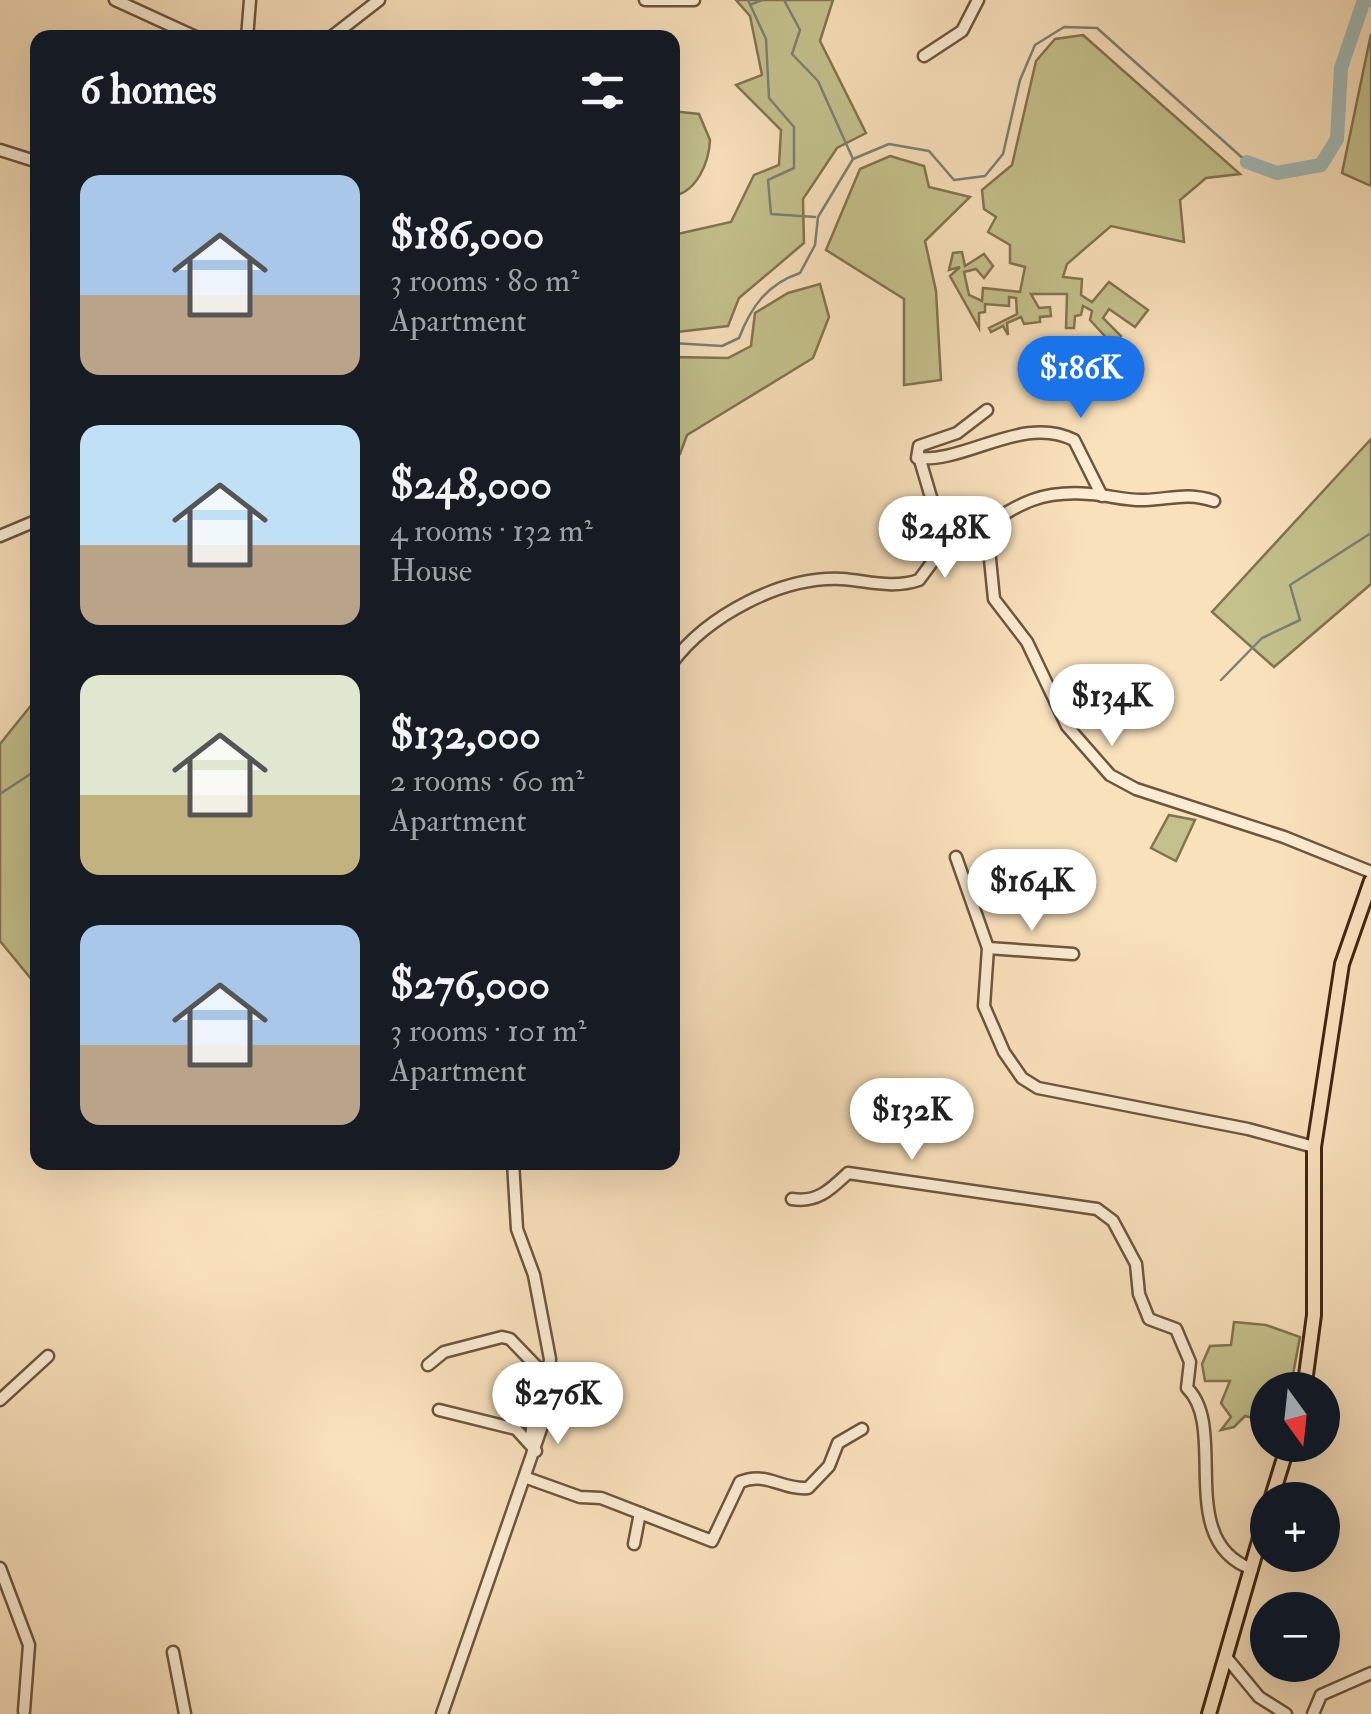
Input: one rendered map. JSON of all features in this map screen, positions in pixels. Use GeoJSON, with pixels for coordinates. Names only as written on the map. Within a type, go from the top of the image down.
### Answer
{"type":"FeatureCollection","features":[{"type":"Feature","properties":{"kind":"main road"},"geometry":{"type":"LineString","coordinates":[[1306,1372],[1314,1315],[1314,1147],[1342,964],[1371,881]]}},
{"type":"Feature","properties":{"kind":"main road"},"geometry":{"type":"LineString","coordinates":[[1209,1714],[1251,1572]]}},
{"type":"Feature","properties":{"kind":"street"},"geometry":{"type":"LineString","coordinates":[[115,0],[181,30]]}},
{"type":"Feature","properties":{"kind":"street"},"geometry":{"type":"LineString","coordinates":[[248,30],[250,0]]}},
{"type":"Feature","properties":{"kind":"street"},"geometry":{"type":"LineString","coordinates":[[340,30],[379,0]]}},
{"type":"Feature","properties":{"kind":"street"},"geometry":{"type":"LineString","coordinates":[[645,0],[694,0]]}},
{"type":"Feature","properties":{"kind":"street"},"geometry":{"type":"LineString","coordinates":[[924,56],[962,32],[978,0]]}},
{"type":"Feature","properties":{"kind":"street"},"geometry":{"type":"LineString","coordinates":[[0,150],[30,159]]}},
{"type":"Feature","properties":{"kind":"street"},"geometry":{"type":"LineString","coordinates":[[946,548],[919,446],[957,432],[986,410]]}},
{"type":"Feature","properties":{"kind":"street"},"geometry":{"type":"LineString","coordinates":[[920,460],[936,454],[968,454],[1035,428],[1074,440],[1102,496]]}},
{"type":"Feature","properties":{"kind":"street"},"geometry":{"type":"LineString","coordinates":[[971,526],[982,528],[1012,506],[1033,498],[1102,496],[1142,500],[1184,493],[1214,501]]}},
{"type":"Feature","properties":{"kind":"street"},"geometry":{"type":"LineString","coordinates":[[0,536],[30,523]]}},
{"type":"Feature","properties":{"kind":"street"},"geometry":{"type":"LineString","coordinates":[[680,655],[702,629],[758,600],[826,580],[910,584],[924,577],[946,548],[971,526]]}},
{"type":"Feature","properties":{"kind":"street"},"geometry":{"type":"LineString","coordinates":[[971,526],[987,539],[994,599],[1028,642],[1067,726],[1110,774],[1136,789],[1284,838],[1371,872]]}},
{"type":"Feature","properties":{"kind":"street"},"geometry":{"type":"LineString","coordinates":[[956,857],[988,948],[984,1006],[1004,1052],[1022,1078],[1038,1088],[1248,1129],[1314,1147]]}},
{"type":"Feature","properties":{"kind":"street"},"geometry":{"type":"LineString","coordinates":[[988,948],[1073,954]]}},
{"type":"Feature","properties":{"kind":"street"},"geometry":{"type":"LineString","coordinates":[[442,1714],[527,1478],[546,1396],[548,1339],[518,1229],[514,1170]]}},
{"type":"Feature","properties":{"kind":"street"},"geometry":{"type":"LineString","coordinates":[[792,1199],[808,1202],[819,1198],[848,1173],[1052,1200],[1103,1212],[1121,1233],[1136,1264],[1139,1294],[1149,1320],[1176,1330],[1190,1362],[1186,1388],[1202,1410],[1205,1492],[1212,1529],[1236,1563],[1250,1568]]}},
{"type":"Feature","properties":{"kind":"street"},"geometry":{"type":"LineString","coordinates":[[428,1364],[444,1352],[502,1336],[510,1339],[538,1368],[546,1396]]}},
{"type":"Feature","properties":{"kind":"street"},"geometry":{"type":"LineString","coordinates":[[538,1368],[548,1339]]}},
{"type":"Feature","properties":{"kind":"street"},"geometry":{"type":"LineString","coordinates":[[0,1400],[48,1356]]}},
{"type":"Feature","properties":{"kind":"street"},"geometry":{"type":"LineString","coordinates":[[439,1410],[516,1430],[533,1447]]}},
{"type":"Feature","properties":{"kind":"street"},"geometry":{"type":"LineString","coordinates":[[527,1478],[640,1513],[712,1541],[740,1482],[762,1476],[793,1488],[812,1486],[828,1466],[838,1442],[862,1429]]}},
{"type":"Feature","properties":{"kind":"street"},"geometry":{"type":"LineString","coordinates":[[634,1544],[640,1513]]}},
{"type":"Feature","properties":{"kind":"street"},"geometry":{"type":"LineString","coordinates":[[0,1568],[29,1645],[24,1711]]}},
{"type":"Feature","properties":{"kind":"street"},"geometry":{"type":"LineString","coordinates":[[173,1652],[185,1714]]}},
{"type":"Feature","properties":{"kind":"street"},"geometry":{"type":"LineString","coordinates":[[1226,1658],[1259,1697],[1286,1714]]}},
{"type":"Feature","properties":{"kind":"street"},"geometry":{"type":"LineString","coordinates":[[1312,1714],[1321,1695],[1371,1673]]}},
{"type":"Feature","properties":{"kind":"shaded area"},"geometry":{"type":"Polygon","coordinates":[[[736,0],[833,0],[820,41],[866,133],[837,148],[803,199],[804,243],[739,298],[728,326],[680,332],[680,233],[731,222],[754,175],[779,165],[781,130],[736,85],[762,75],[750,16],[736,0]]]}},
{"type":"Feature","properties":{"kind":"shaded area"},"geometry":{"type":"Polygon","coordinates":[[[1371,34],[1371,186],[1342,173],[1371,34]]]}},
{"type":"Feature","properties":{"kind":"shaded area"},"geometry":{"type":"Polygon","coordinates":[[[1083,35],[1240,174],[1206,178],[1180,200],[1184,242],[1111,226],[1067,264],[1063,277],[1082,279],[1081,295],[1092,302],[1109,282],[1148,310],[1135,327],[1109,309],[1103,318],[1121,336],[1113,345],[1090,320],[1092,311],[1083,306],[1081,315],[1075,316],[1074,328],[1066,328],[1067,294],[1031,294],[1039,308],[1050,307],[1051,316],[1040,317],[1040,322],[1024,324],[1021,317],[1007,323],[1008,335],[1003,326],[991,332],[989,328],[1017,314],[1016,298],[1009,297],[1009,306],[985,304],[985,312],[979,313],[979,328],[950,276],[960,267],[949,270],[953,253],[962,252],[965,266],[984,254],[993,266],[984,278],[976,269],[964,272],[969,295],[982,301],[983,288],[1020,292],[1025,267],[1010,263],[1010,245],[988,232],[996,217],[984,209],[982,190],[1012,165],[1036,61],[1055,39],[1083,35]]]}},
{"type":"Feature","properties":{"kind":"shaded area"},"geometry":{"type":"Polygon","coordinates":[[[680,112],[699,114],[710,140],[700,175],[681,193],[680,112]]]}},
{"type":"Feature","properties":{"kind":"shaded area"},"geometry":{"type":"Polygon","coordinates":[[[890,156],[924,166],[929,187],[970,197],[925,241],[936,291],[941,380],[904,385],[904,299],[826,250],[860,169],[890,156]]]}},
{"type":"Feature","properties":{"kind":"shaded area"},"geometry":{"type":"Polygon","coordinates":[[[820,284],[829,317],[813,358],[687,435],[680,454],[680,357],[728,358],[751,346],[755,313],[788,293],[820,284]]]}},
{"type":"Feature","properties":{"kind":"shaded area"},"geometry":{"type":"Polygon","coordinates":[[[1371,439],[1371,584],[1274,667],[1212,612],[1371,439]]]}},
{"type":"Feature","properties":{"kind":"shaded area"},"geometry":{"type":"Polygon","coordinates":[[[30,707],[30,977],[0,941],[0,744],[30,707]]]}},
{"type":"Feature","properties":{"kind":"shaded area"},"geometry":{"type":"Polygon","coordinates":[[[1169,815],[1195,820],[1176,861],[1151,848],[1169,815]]]}},
{"type":"Feature","properties":{"kind":"shaded area"},"geometry":{"type":"Polygon","coordinates":[[[1234,1322],[1266,1325],[1300,1337],[1293,1372],[1250,1372],[1250,1417],[1245,1416],[1234,1427],[1221,1430],[1231,1417],[1221,1403],[1230,1381],[1205,1381],[1202,1364],[1210,1346],[1231,1345],[1234,1322]]]}},
{"type":"Feature","properties":{"kind":"waterway"},"geometry":{"type":"LineString","coordinates":[[748,0],[766,39],[769,98],[794,127],[794,168],[768,180],[771,214],[815,217]]}},
{"type":"Feature","properties":{"kind":"waterway"},"geometry":{"type":"LineString","coordinates":[[752,4],[762,0]]}},
{"type":"Feature","properties":{"kind":"waterway"},"geometry":{"type":"LineString","coordinates":[[784,0],[800,30],[792,54],[818,81],[853,159]]}},
{"type":"Feature","properties":{"kind":"waterway"},"geometry":{"type":"LineString","coordinates":[[1247,162],[1277,173],[1321,165],[1337,139],[1341,68],[1363,3],[1368,0]]}},
{"type":"Feature","properties":{"kind":"waterway"},"geometry":{"type":"LineString","coordinates":[[680,343],[722,346],[739,338],[762,298],[778,283],[800,273],[815,245],[818,217],[853,159],[889,144],[929,151],[954,180],[985,176],[1003,154],[1020,80],[1035,45],[1064,27],[1097,28],[1247,162]]}},
{"type":"Feature","properties":{"kind":"waterway"},"geometry":{"type":"LineString","coordinates":[[1221,680],[1262,638],[1300,620],[1290,585],[1371,533]]}},
{"type":"Feature","properties":{"kind":"waterway"},"geometry":{"type":"LineString","coordinates":[[0,794],[30,774]]}}]}
